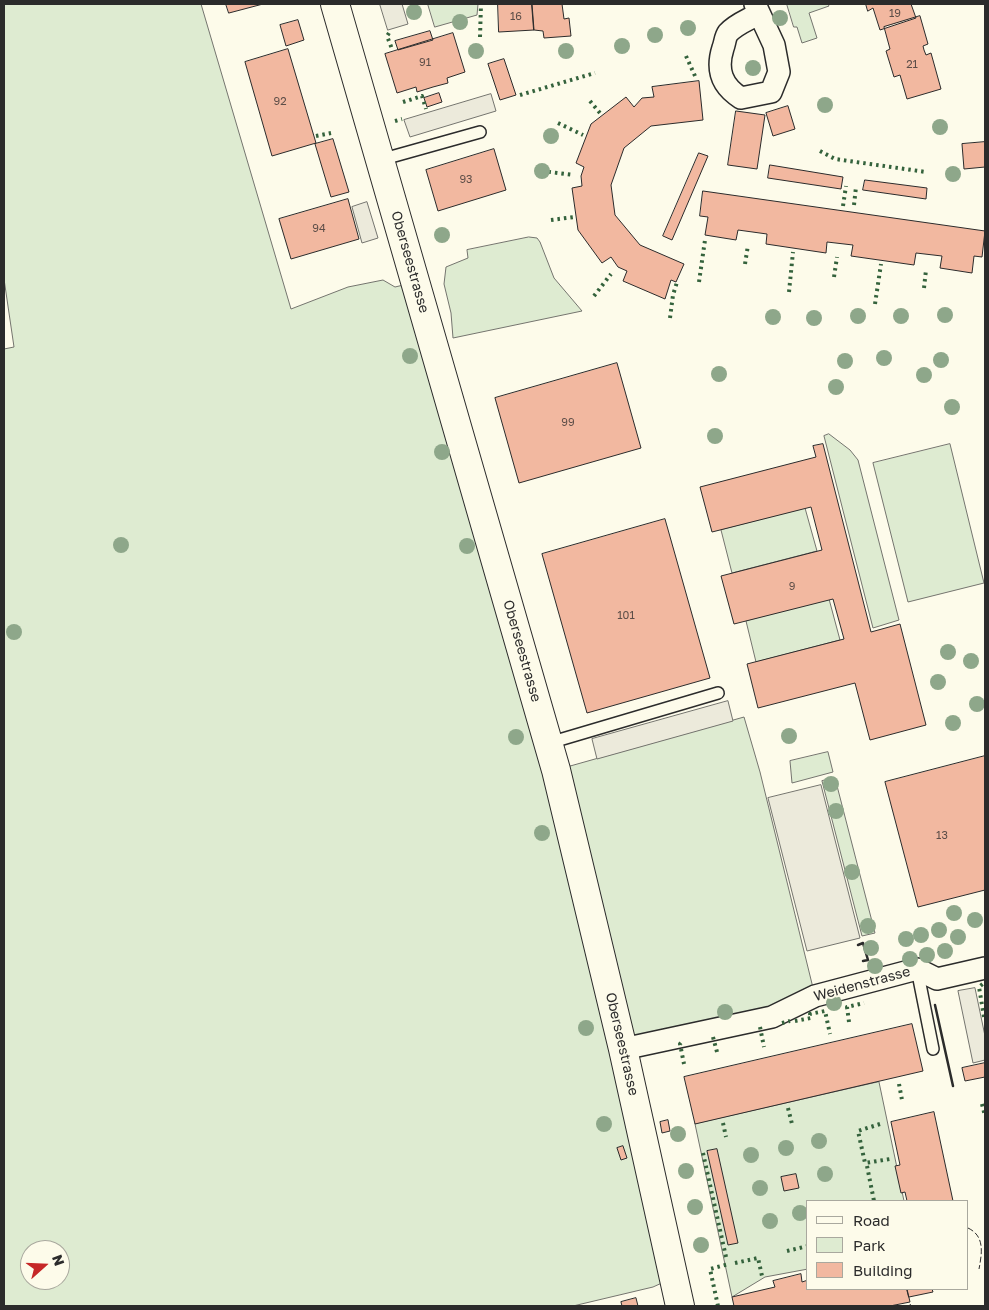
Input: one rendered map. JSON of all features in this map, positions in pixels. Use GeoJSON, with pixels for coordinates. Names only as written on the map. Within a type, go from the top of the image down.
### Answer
{"type":"FeatureCollection","features":[{"type":"Feature","properties":{"kind":"street","name":"Oberseestrasse"},"geometry":{"type":"LineString","coordinates":[[335,4],[549,743],[623,1049],[680,1306]]}},
{"type":"Feature","properties":{"kind":"street","name":"Weidenstrasse"},"geometry":{"type":"LineString","coordinates":[[623,1049],[772,1017],[815,996],[917,969],[937,979],[985,968]]}},
{"type":"Feature","properties":{"kind":"lane"},"geometry":{"type":"LineString","coordinates":[[380,160],[480,132]]}},
{"type":"Feature","properties":{"kind":"lane"},"geometry":{"type":"LineString","coordinates":[[549,743],[718,693]]}},
{"type":"Feature","properties":{"kind":"lane"},"geometry":{"type":"LineString","coordinates":[[917,969],[933,1049]]}},
{"type":"Feature","properties":{"kind":"green space"},"geometry":{"type":"Polygon","coordinates":[[[4,4],[201,4],[291,309],[348,287],[383,280],[395,287],[416,282],[556,770],[744,717],[760,772],[815,996],[623,1049],[673,1278],[653,1287],[573,1306],[4,1306],[4,349],[14,347],[4,279],[4,4]]]}},
{"type":"Feature","properties":{"kind":"green space"},"geometry":{"type":"Polygon","coordinates":[[[428,4],[478,4],[477,15],[435,27],[428,4]]]}},
{"type":"Feature","properties":{"kind":"green space"},"geometry":{"type":"Polygon","coordinates":[[[787,4],[828,4],[829,6],[809,13],[817,38],[802,43],[797,27],[794,27],[787,4]]]}},
{"type":"Feature","properties":{"kind":"green space"},"geometry":{"type":"Polygon","coordinates":[[[529,237],[537,238],[540,242],[554,278],[582,311],[453,338],[451,313],[444,284],[446,267],[468,258],[467,250],[529,237]]]}},
{"type":"Feature","properties":{"kind":"green space"},"geometry":{"type":"Polygon","coordinates":[[[829,434],[850,450],[858,460],[899,620],[873,628],[824,436],[829,434]]]}},
{"type":"Feature","properties":{"kind":"green space"},"geometry":{"type":"Polygon","coordinates":[[[950,444],[984,583],[908,602],[873,463],[950,444]]]}},
{"type":"Feature","properties":{"kind":"green space"},"geometry":{"type":"Polygon","coordinates":[[[805,508],[817,551],[732,573],[721,530],[805,508]]]}},
{"type":"Feature","properties":{"kind":"green space"},"geometry":{"type":"Polygon","coordinates":[[[829,599],[840,640],[756,662],[746,621],[829,599]]]}},
{"type":"Feature","properties":{"kind":"green space"},"geometry":{"type":"Polygon","coordinates":[[[828,752],[833,772],[792,783],[790,761],[828,752]]]}},
{"type":"Feature","properties":{"kind":"green space"},"geometry":{"type":"Polygon","coordinates":[[[835,778],[875,933],[862,936],[822,781],[835,778]]]}},
{"type":"Feature","properties":{"kind":"green space"},"geometry":{"type":"Polygon","coordinates":[[[879,1082],[904,1200],[806,1200],[806,1269],[765,1277],[732,1297],[695,1124],[879,1082]]]}},
{"type":"Feature","properties":{"kind":"shaded area"},"geometry":{"type":"Polygon","coordinates":[[[380,4],[402,4],[408,24],[388,30],[380,4]]]}},
{"type":"Feature","properties":{"kind":"shaded area"},"geometry":{"type":"Polygon","coordinates":[[[491,94],[496,111],[410,137],[404,120],[491,94]]]}},
{"type":"Feature","properties":{"kind":"shaded area"},"geometry":{"type":"Polygon","coordinates":[[[367,202],[378,238],[362,243],[352,207],[367,202]]]}},
{"type":"Feature","properties":{"kind":"shaded area"},"geometry":{"type":"Polygon","coordinates":[[[728,701],[733,721],[597,759],[592,739],[728,701]]]}},
{"type":"Feature","properties":{"kind":"shaded area"},"geometry":{"type":"Polygon","coordinates":[[[821,785],[860,938],[807,951],[768,798],[821,785]]]}},
{"type":"Feature","properties":{"kind":"shaded area"},"geometry":{"type":"Polygon","coordinates":[[[975,988],[985,1036],[985,1060],[973,1063],[958,991],[975,988]]]}},
{"type":"Feature","properties":{"kind":"building"},"geometry":{"type":"Polygon","coordinates":[[[226,4],[263,4],[229,13],[226,4]]]}},
{"type":"Feature","properties":{"kind":"building"},"geometry":{"type":"Polygon","coordinates":[[[498,4],[532,4],[534,30],[499,32],[498,4]]]}},
{"type":"Feature","properties":{"kind":"building"},"geometry":{"type":"Polygon","coordinates":[[[532,4],[562,4],[564,19],[569,18],[571,36],[544,38],[543,31],[534,30],[532,4]]]}},
{"type":"Feature","properties":{"kind":"building"},"geometry":{"type":"Polygon","coordinates":[[[866,4],[911,4],[916,18],[880,30],[873,8],[868,11],[866,4]]]}},
{"type":"Feature","properties":{"kind":"building"},"geometry":{"type":"Polygon","coordinates":[[[920,16],[928,44],[923,46],[924,50],[926,55],[931,53],[941,89],[907,99],[900,75],[894,77],[886,51],[890,49],[884,27],[920,16]]]}},
{"type":"Feature","properties":{"kind":"building"},"geometry":{"type":"Polygon","coordinates":[[[298,20],[304,40],[286,46],[280,25],[298,20]]]}},
{"type":"Feature","properties":{"kind":"building"},"geometry":{"type":"Polygon","coordinates":[[[430,31],[433,40],[398,50],[395,41],[430,31]]]}},
{"type":"Feature","properties":{"kind":"building"},"geometry":{"type":"Polygon","coordinates":[[[453,33],[465,72],[447,78],[448,83],[417,92],[416,87],[397,93],[385,54],[453,33]]]}},
{"type":"Feature","properties":{"kind":"building"},"geometry":{"type":"Polygon","coordinates":[[[288,49],[316,143],[272,156],[245,62],[288,49]]]}},
{"type":"Feature","properties":{"kind":"building"},"geometry":{"type":"Polygon","coordinates":[[[504,59],[516,95],[500,100],[488,64],[504,59]]]}},
{"type":"Feature","properties":{"kind":"building"},"geometry":{"type":"Polygon","coordinates":[[[699,81],[703,120],[651,126],[624,148],[611,185],[615,215],[640,245],[684,264],[676,282],[671,280],[665,299],[623,281],[627,271],[618,267],[611,257],[602,263],[578,230],[572,188],[582,186],[581,176],[584,167],[576,163],[591,124],[626,97],[634,107],[642,98],[654,97],[652,87],[699,81]]]}},
{"type":"Feature","properties":{"kind":"building"},"geometry":{"type":"Polygon","coordinates":[[[439,93],[442,102],[427,107],[424,98],[439,93]]]}},
{"type":"Feature","properties":{"kind":"building"},"geometry":{"type":"Polygon","coordinates":[[[788,106],[795,129],[773,136],[766,113],[788,106]]]}},
{"type":"Feature","properties":{"kind":"building"},"geometry":{"type":"Polygon","coordinates":[[[736,111],[765,115],[757,169],[728,165],[736,111]]]}},
{"type":"Feature","properties":{"kind":"building"},"geometry":{"type":"Polygon","coordinates":[[[333,139],[349,192],[331,197],[315,144],[333,139]]]}},
{"type":"Feature","properties":{"kind":"building"},"geometry":{"type":"Polygon","coordinates":[[[985,142],[985,167],[964,169],[962,144],[985,142]]]}},
{"type":"Feature","properties":{"kind":"building"},"geometry":{"type":"Polygon","coordinates":[[[494,149],[506,190],[438,211],[426,170],[494,149]]]}},
{"type":"Feature","properties":{"kind":"building"},"geometry":{"type":"Polygon","coordinates":[[[699,153],[708,156],[672,240],[663,236],[699,153]]]}},
{"type":"Feature","properties":{"kind":"building"},"geometry":{"type":"Polygon","coordinates":[[[770,165],[843,177],[841,189],[768,178],[770,165]]]}},
{"type":"Feature","properties":{"kind":"building"},"geometry":{"type":"Polygon","coordinates":[[[865,180],[927,188],[926,199],[863,190],[865,180]]]}},
{"type":"Feature","properties":{"kind":"building"},"geometry":{"type":"Polygon","coordinates":[[[703,191],[985,231],[982,257],[974,256],[972,273],[940,268],[942,256],[916,253],[914,265],[851,256],[853,245],[827,242],[826,253],[766,244],[767,234],[738,230],[736,240],[705,235],[708,217],[700,216],[703,191]]]}},
{"type":"Feature","properties":{"kind":"building"},"geometry":{"type":"Polygon","coordinates":[[[348,199],[359,239],[291,259],[279,219],[348,199]]]}},
{"type":"Feature","properties":{"kind":"building"},"geometry":{"type":"Polygon","coordinates":[[[617,363],[641,448],[519,483],[495,398],[617,363]]]}},
{"type":"Feature","properties":{"kind":"building"},"geometry":{"type":"Polygon","coordinates":[[[823,444],[871,632],[900,624],[926,725],[870,740],[855,683],[758,708],[747,664],[844,639],[833,599],[734,624],[721,576],[822,550],[811,507],[712,532],[700,487],[816,457],[813,446],[823,444]]]}},
{"type":"Feature","properties":{"kind":"building"},"geometry":{"type":"Polygon","coordinates":[[[665,519],[710,678],[587,713],[542,554],[665,519]]]}},
{"type":"Feature","properties":{"kind":"building"},"geometry":{"type":"Polygon","coordinates":[[[985,756],[985,890],[918,907],[885,782],[985,756]]]}},
{"type":"Feature","properties":{"kind":"building"},"geometry":{"type":"Polygon","coordinates":[[[912,1024],[923,1071],[695,1124],[684,1077],[912,1024]]]}},
{"type":"Feature","properties":{"kind":"building"},"geometry":{"type":"Polygon","coordinates":[[[985,1063],[985,1077],[965,1081],[962,1068],[985,1063]]]}},
{"type":"Feature","properties":{"kind":"building"},"geometry":{"type":"Polygon","coordinates":[[[934,1112],[953,1200],[907,1200],[905,1192],[901,1193],[895,1166],[900,1165],[891,1122],[934,1112]]]}},
{"type":"Feature","properties":{"kind":"building"},"geometry":{"type":"Polygon","coordinates":[[[668,1120],[670,1131],[662,1133],[660,1122],[668,1120]]]}},
{"type":"Feature","properties":{"kind":"building"},"geometry":{"type":"Polygon","coordinates":[[[623,1146],[627,1158],[621,1160],[617,1148],[623,1146]]]}},
{"type":"Feature","properties":{"kind":"building"},"geometry":{"type":"Polygon","coordinates":[[[717,1149],[738,1243],[728,1245],[707,1151],[717,1149]]]}},
{"type":"Feature","properties":{"kind":"building"},"geometry":{"type":"Polygon","coordinates":[[[796,1174],[799,1188],[784,1191],[781,1177],[796,1174]]]}},
{"type":"Feature","properties":{"kind":"building"},"geometry":{"type":"Polygon","coordinates":[[[801,1274],[802,1282],[806,1281],[806,1290],[907,1290],[910,1302],[890,1306],[734,1306],[732,1297],[775,1287],[773,1281],[801,1274]]]}},
{"type":"Feature","properties":{"kind":"building"},"geometry":{"type":"Polygon","coordinates":[[[907,1290],[932,1290],[933,1292],[909,1297],[907,1290]]]}},
{"type":"Feature","properties":{"kind":"building"},"geometry":{"type":"Polygon","coordinates":[[[636,1298],[638,1306],[622,1306],[621,1302],[636,1298]]]}},
{"type":"Feature","properties":{"kind":"hedge"},"geometry":{"type":"LineString","coordinates":[[480,37],[481,4]]}},
{"type":"Feature","properties":{"kind":"hedge"},"geometry":{"type":"LineString","coordinates":[[389,33],[387,36],[392,49]]}},
{"type":"Feature","properties":{"kind":"hedge"},"geometry":{"type":"LineString","coordinates":[[686,56],[695,76]]}},
{"type":"Feature","properties":{"kind":"hedge"},"geometry":{"type":"LineString","coordinates":[[520,95],[595,73]]}},
{"type":"Feature","properties":{"kind":"hedge"},"geometry":{"type":"LineString","coordinates":[[403,102],[422,96],[426,109]]}},
{"type":"Feature","properties":{"kind":"hedge"},"geometry":{"type":"LineString","coordinates":[[590,101],[600,113]]}},
{"type":"Feature","properties":{"kind":"hedge"},"geometry":{"type":"LineString","coordinates":[[395,121],[402,119]]}},
{"type":"Feature","properties":{"kind":"hedge"},"geometry":{"type":"LineString","coordinates":[[558,123],[583,135]]}},
{"type":"Feature","properties":{"kind":"hedge"},"geometry":{"type":"LineString","coordinates":[[316,136],[331,133]]}},
{"type":"Feature","properties":{"kind":"hedge"},"geometry":{"type":"LineString","coordinates":[[820,151],[835,159],[926,172]]}},
{"type":"Feature","properties":{"kind":"hedge"},"geometry":{"type":"LineString","coordinates":[[542,171],[574,175]]}},
{"type":"Feature","properties":{"kind":"hedge"},"geometry":{"type":"LineString","coordinates":[[843,206],[846,186]]}},
{"type":"Feature","properties":{"kind":"hedge"},"geometry":{"type":"LineString","coordinates":[[854,205],[856,187]]}},
{"type":"Feature","properties":{"kind":"hedge"},"geometry":{"type":"LineString","coordinates":[[551,220],[574,217]]}},
{"type":"Feature","properties":{"kind":"hedge"},"geometry":{"type":"LineString","coordinates":[[699,282],[705,240]]}},
{"type":"Feature","properties":{"kind":"hedge"},"geometry":{"type":"LineString","coordinates":[[745,264],[748,245]]}},
{"type":"Feature","properties":{"kind":"hedge"},"geometry":{"type":"LineString","coordinates":[[789,292],[793,252]]}},
{"type":"Feature","properties":{"kind":"hedge"},"geometry":{"type":"LineString","coordinates":[[834,277],[837,257]]}},
{"type":"Feature","properties":{"kind":"hedge"},"geometry":{"type":"LineString","coordinates":[[875,304],[881,264]]}},
{"type":"Feature","properties":{"kind":"hedge"},"geometry":{"type":"LineString","coordinates":[[924,288],[926,270]]}},
{"type":"Feature","properties":{"kind":"hedge"},"geometry":{"type":"LineString","coordinates":[[594,296],[611,274]]}},
{"type":"Feature","properties":{"kind":"hedge"},"geometry":{"type":"LineString","coordinates":[[670,318],[677,282]]}},
{"type":"Feature","properties":{"kind":"hedge"},"geometry":{"type":"LineString","coordinates":[[984,1017],[979,987],[985,982]]}},
{"type":"Feature","properties":{"kind":"hedge"},"geometry":{"type":"LineString","coordinates":[[849,1022],[847,1007],[864,1003]]}},
{"type":"Feature","properties":{"kind":"hedge"},"geometry":{"type":"LineString","coordinates":[[795,1021],[811,1018],[810,1014],[825,1011],[830,1034]]}},
{"type":"Feature","properties":{"kind":"hedge"},"geometry":{"type":"LineString","coordinates":[[782,1023],[790,1021]]}},
{"type":"Feature","properties":{"kind":"hedge"},"geometry":{"type":"LineString","coordinates":[[760,1027],[764,1047]]}},
{"type":"Feature","properties":{"kind":"hedge"},"geometry":{"type":"LineString","coordinates":[[713,1037],[717,1052]]}},
{"type":"Feature","properties":{"kind":"hedge"},"geometry":{"type":"LineString","coordinates":[[681,1043],[684,1064]]}},
{"type":"Feature","properties":{"kind":"hedge"},"geometry":{"type":"LineString","coordinates":[[899,1084],[902,1100]]}},
{"type":"Feature","properties":{"kind":"hedge"},"geometry":{"type":"LineString","coordinates":[[982,1104],[985,1116]]}},
{"type":"Feature","properties":{"kind":"hedge"},"geometry":{"type":"LineString","coordinates":[[788,1108],[792,1124]]}},
{"type":"Feature","properties":{"kind":"hedge"},"geometry":{"type":"LineString","coordinates":[[723,1123],[726,1137]]}},
{"type":"Feature","properties":{"kind":"hedge"},"geometry":{"type":"LineString","coordinates":[[880,1124],[858,1131],[865,1163],[890,1159]]}},
{"type":"Feature","properties":{"kind":"hedge"},"geometry":{"type":"LineString","coordinates":[[703,1153],[726,1257]]}},
{"type":"Feature","properties":{"kind":"hedge"},"geometry":{"type":"LineString","coordinates":[[867,1166],[874,1200]]}},
{"type":"Feature","properties":{"kind":"hedge"},"geometry":{"type":"LineString","coordinates":[[787,1251],[806,1246]]}},
{"type":"Feature","properties":{"kind":"hedge"},"geometry":{"type":"LineString","coordinates":[[735,1263],[758,1258],[762,1276]]}},
{"type":"Feature","properties":{"kind":"hedge"},"geometry":{"type":"LineString","coordinates":[[718,1306],[710,1269],[729,1264]]}},
{"type":"Feature","properties":{"kind":"fence"},"geometry":{"type":"LineString","coordinates":[[969,1229],[980,1240],[979,1269]]}},
{"type":"Feature","properties":{"kind":"wall"},"geometry":{"type":"LineString","coordinates":[[858,945],[863,943],[868,960],[863,961]]}},
{"type":"Feature","properties":{"kind":"wall"},"geometry":{"type":"LineString","coordinates":[[935,1005],[953,1086]]}}]}
